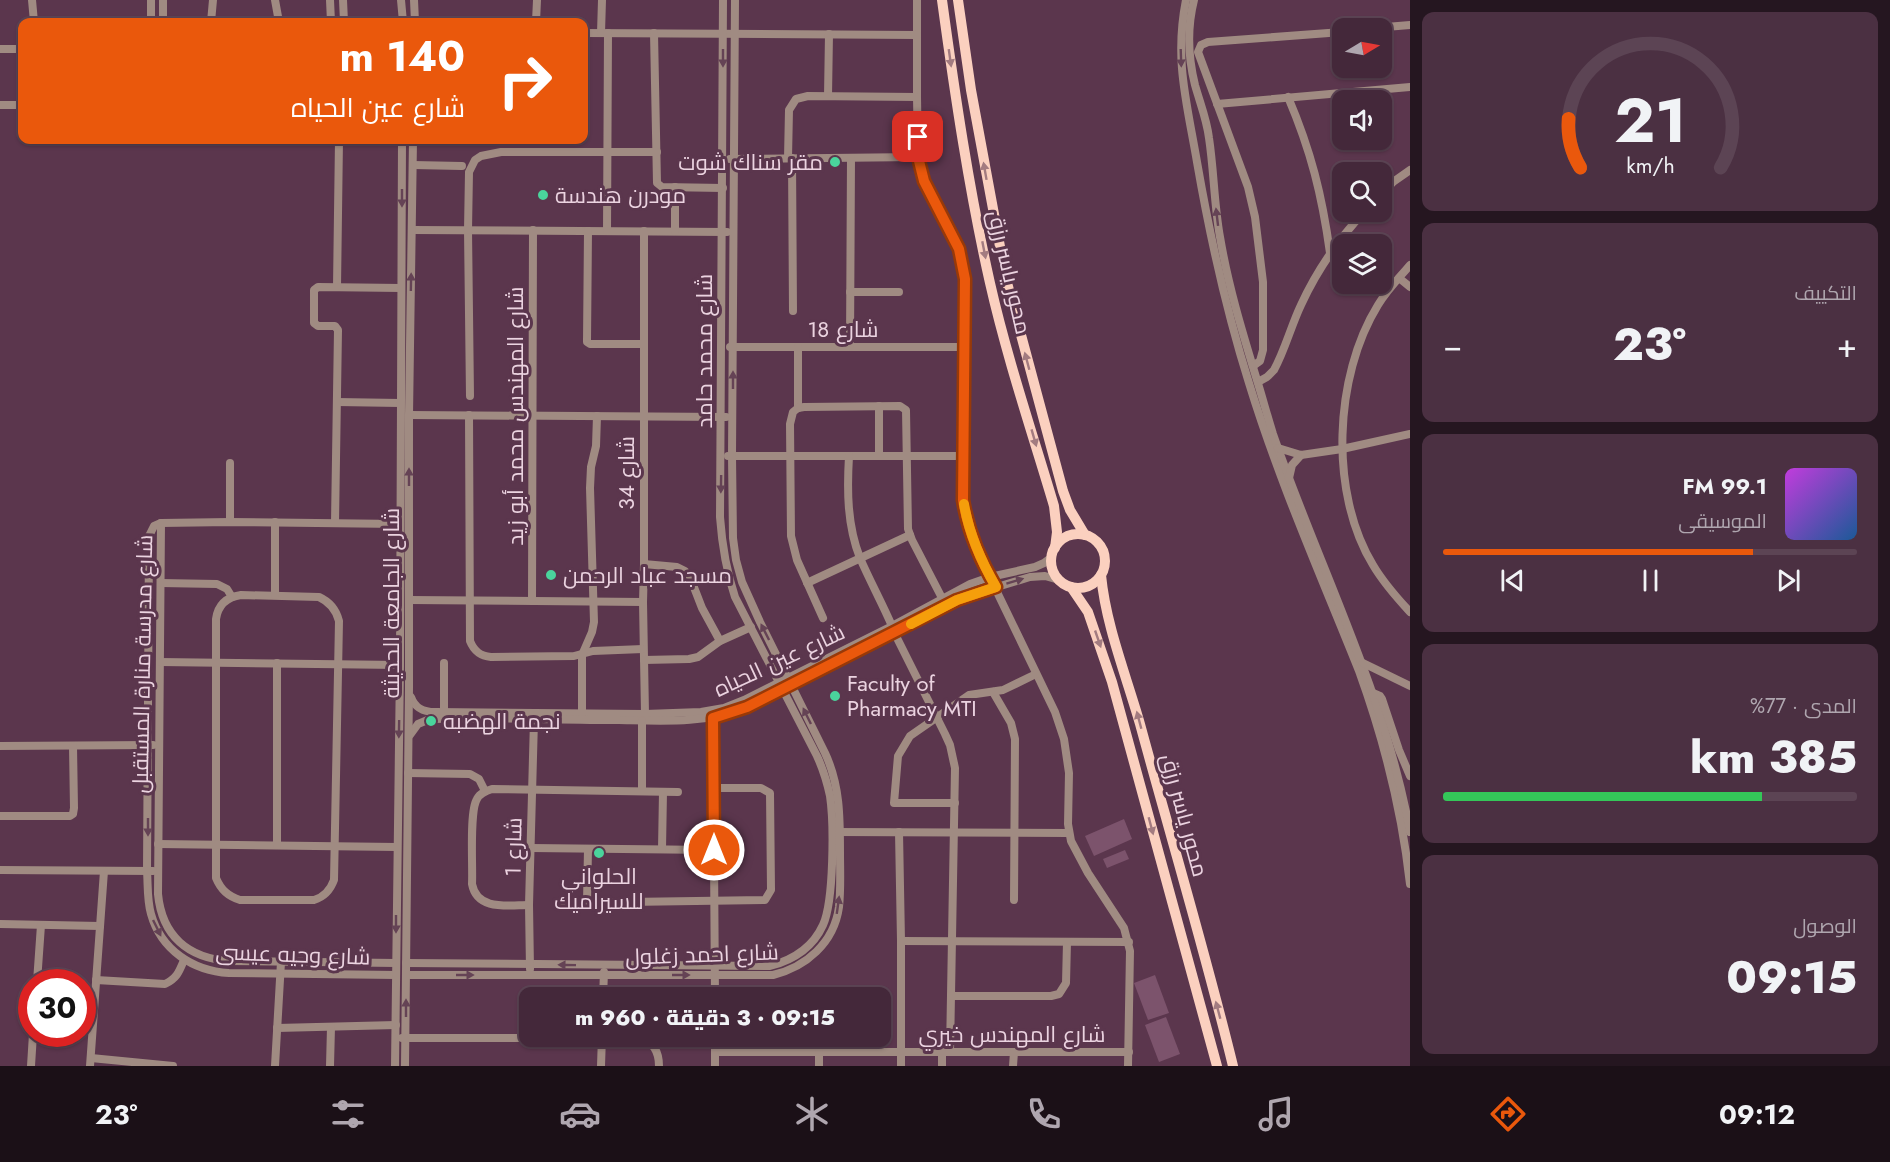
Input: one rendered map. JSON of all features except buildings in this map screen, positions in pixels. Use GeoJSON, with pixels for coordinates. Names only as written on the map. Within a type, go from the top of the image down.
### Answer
{"type":"FeatureCollection","features":[{"type":"Feature","properties":{"kind":"main road","name":"محور ياسر رزق"},"geometry":{"type":"LineString","coordinates":[[942,0],[955,92],[985,258],[1002,331],[1054,506],[1057,531],[1053,552]]}},
{"type":"Feature","properties":{"kind":"main road","name":"محور ياسر رزق"},"geometry":{"type":"LineString","coordinates":[[958,0],[971,90],[1006,279],[1063,491],[1070,510],[1085,535]]}},
{"type":"Feature","properties":{"kind":"main road"},"geometry":{"type":"LineString","coordinates":[[1085,535],[1097,543],[1102,551],[1104,566],[1101,575],[1090,585],[1081,588],[1071,587],[1059,580],[1053,572],[1053,552],[1061,540],[1070,536],[1085,535]]}},
{"type":"Feature","properties":{"kind":"main road","name":"محور ياسر رزق"},"geometry":{"type":"LineString","coordinates":[[1101,575],[1110,626],[1133,698],[1233,1066]]}},
{"type":"Feature","properties":{"kind":"main road","name":"محور ياسر رزق"},"geometry":{"type":"LineString","coordinates":[[1071,587],[1088,612],[1112,682],[1216,1066]]}},
{"type":"Feature","properties":{"kind":"street"},"geometry":{"type":"LineString","coordinates":[[32,0],[34,18]]}},
{"type":"Feature","properties":{"kind":"street"},"geometry":{"type":"LineString","coordinates":[[151,0],[151,18]]}},
{"type":"Feature","properties":{"kind":"street"},"geometry":{"type":"LineString","coordinates":[[163,0],[163,18]]}},
{"type":"Feature","properties":{"kind":"street"},"geometry":{"type":"LineString","coordinates":[[212,18],[213,0]]}},
{"type":"Feature","properties":{"kind":"street"},"geometry":{"type":"LineString","coordinates":[[275,0],[278,18]]}},
{"type":"Feature","properties":{"kind":"street"},"geometry":{"type":"LineString","coordinates":[[330,0],[331,18]]}},
{"type":"Feature","properties":{"kind":"street"},"geometry":{"type":"LineString","coordinates":[[343,0],[344,18]]}},
{"type":"Feature","properties":{"kind":"street"},"geometry":{"type":"LineString","coordinates":[[401,0],[403,18]]}},
{"type":"Feature","properties":{"kind":"street"},"geometry":{"type":"LineString","coordinates":[[414,0],[415,18]]}},
{"type":"Feature","properties":{"kind":"street"},"geometry":{"type":"LineString","coordinates":[[536,18],[537,0]]}},
{"type":"Feature","properties":{"kind":"street"},"geometry":{"type":"LineString","coordinates":[[602,0],[605,33],[607,231]]}},
{"type":"Feature","properties":{"kind":"street","name":"شارع محمد حامد"},"geometry":{"type":"LineString","coordinates":[[723,0],[720,517],[724,556],[735,597],[785,683]]}},
{"type":"Feature","properties":{"kind":"street","name":"شارع محمد حامد"},"geometry":{"type":"LineString","coordinates":[[735,0],[732,527],[739,571],[746,593],[785,683]]}},
{"type":"Feature","properties":{"kind":"street"},"geometry":{"type":"LineString","coordinates":[[917,0],[918,157],[924,181],[953,235],[963,264],[965,279],[963,500],[966,519],[990,577],[1055,712],[1064,739],[1069,773],[1068,833],[1088,873],[1124,928],[1129,942],[1128,1066]]}},
{"type":"Feature","properties":{"kind":"street"},"geometry":{"type":"LineString","coordinates":[[1186,0],[1181,39],[1184,98],[1219,274],[1249,384],[1275,462],[1367,694],[1398,810],[1410,884]]}},
{"type":"Feature","properties":{"kind":"street"},"geometry":{"type":"LineString","coordinates":[[1194,0],[1189,31],[1190,58],[1208,130],[1222,253],[1278,448],[1373,692],[1382,699],[1395,751],[1410,832]]}},
{"type":"Feature","properties":{"kind":"street"},"geometry":{"type":"LineString","coordinates":[[1392,26],[1410,25]]}},
{"type":"Feature","properties":{"kind":"street"},"geometry":{"type":"LineString","coordinates":[[588,33],[917,35]]}},
{"type":"Feature","properties":{"kind":"street"},"geometry":{"type":"LineString","coordinates":[[654,33],[657,183],[662,187],[723,188]]}},
{"type":"Feature","properties":{"kind":"street"},"geometry":{"type":"LineString","coordinates":[[1253,366],[1260,361],[1263,350],[1263,282],[1256,217],[1248,187],[1198,52],[1201,45],[1208,42],[1332,33]]}},
{"type":"Feature","properties":{"kind":"street"},"geometry":{"type":"LineString","coordinates":[[828,96],[829,34]]}},
{"type":"Feature","properties":{"kind":"street"},"geometry":{"type":"LineString","coordinates":[[0,49],[18,49]]}},
{"type":"Feature","properties":{"kind":"street"},"geometry":{"type":"LineString","coordinates":[[1217,104],[1410,87]]}},
{"type":"Feature","properties":{"kind":"street"},"geometry":{"type":"LineString","coordinates":[[793,311],[789,110],[791,104],[802,97],[916,98]]}},
{"type":"Feature","properties":{"kind":"street"},"geometry":{"type":"LineString","coordinates":[[1288,97],[1304,134],[1316,173],[1325,213],[1330,253]]}},
{"type":"Feature","properties":{"kind":"street"},"geometry":{"type":"LineString","coordinates":[[0,105],[18,105]]}},
{"type":"Feature","properties":{"kind":"street"},"geometry":{"type":"LineString","coordinates":[[337,287],[339,144]]}},
{"type":"Feature","properties":{"kind":"street","name":"شارع الجامعة الحديثة"},"geometry":{"type":"LineString","coordinates":[[395,1066],[397,847],[408,773],[409,738],[409,600],[400,524],[402,144]]}},
{"type":"Feature","properties":{"kind":"street","name":"شارع الجامعة الحديثة"},"geometry":{"type":"LineString","coordinates":[[405,1066],[406,963],[400,664],[405,578],[413,144]]}},
{"type":"Feature","properties":{"kind":"street"},"geometry":{"type":"LineString","coordinates":[[1195,151],[1198,146],[1204,146],[1211,164]]}},
{"type":"Feature","properties":{"kind":"street"},"geometry":{"type":"LineString","coordinates":[[470,396],[469,172],[475,160],[481,156],[501,152],[657,152]]}},
{"type":"Feature","properties":{"kind":"street"},"geometry":{"type":"LineString","coordinates":[[723,159],[918,157]]}},
{"type":"Feature","properties":{"kind":"street"},"geometry":{"type":"LineString","coordinates":[[850,347],[851,158]]}},
{"type":"Feature","properties":{"kind":"street"},"geometry":{"type":"LineString","coordinates":[[413,165],[462,166]]}},
{"type":"Feature","properties":{"kind":"street"},"geometry":{"type":"LineString","coordinates":[[1392,185],[1410,170]]}},
{"type":"Feature","properties":{"kind":"street"},"geometry":{"type":"LineString","coordinates":[[675,187],[675,231]]}},
{"type":"Feature","properties":{"kind":"street"},"geometry":{"type":"LineString","coordinates":[[1258,382],[1274,370],[1301,305],[1330,253],[1356,222]]}},
{"type":"Feature","properties":{"kind":"street"},"geometry":{"type":"LineString","coordinates":[[412,230],[734,232]]}},
{"type":"Feature","properties":{"kind":"street","name":"شارع المهندس محمد أبو زيد"},"geometry":{"type":"LineString","coordinates":[[532,601],[533,230]]}},
{"type":"Feature","properties":{"kind":"street"},"geometry":{"type":"LineString","coordinates":[[588,231],[587,342],[590,344],[644,344]]}},
{"type":"Feature","properties":{"kind":"street","name":"شارع 34"},"geometry":{"type":"LineString","coordinates":[[642,791],[644,231]]}},
{"type":"Feature","properties":{"kind":"street"},"geometry":{"type":"LineString","coordinates":[[1410,265],[1378,304],[1358,350],[1345,403],[1342,449],[1347,494],[1362,543],[1372,564],[1410,612]]}},
{"type":"Feature","properties":{"kind":"street"},"geometry":{"type":"LineString","coordinates":[[1399,278],[1410,287]]}},
{"type":"Feature","properties":{"kind":"street"},"geometry":{"type":"LineString","coordinates":[[335,523],[338,329],[335,326],[316,326],[313,321],[314,289],[318,287],[401,288]]}},
{"type":"Feature","properties":{"kind":"street"},"geometry":{"type":"LineString","coordinates":[[850,292],[898,292]]}},
{"type":"Feature","properties":{"kind":"street"},"geometry":{"type":"LineString","coordinates":[[401,311],[411,311]]}},
{"type":"Feature","properties":{"kind":"street","name":"شارع 18"},"geometry":{"type":"LineString","coordinates":[[722,347],[963,347]]}},
{"type":"Feature","properties":{"kind":"street"},"geometry":{"type":"LineString","coordinates":[[798,347],[798,408],[790,418],[791,536],[797,560],[823,618]]}},
{"type":"Feature","properties":{"kind":"street"},"geometry":{"type":"LineString","coordinates":[[337,402],[400,403]]}},
{"type":"Feature","properties":{"kind":"street"},"geometry":{"type":"LineString","coordinates":[[879,406],[879,456]]}},
{"type":"Feature","properties":{"kind":"street"},"geometry":{"type":"LineString","coordinates":[[798,408],[900,406],[906,410],[907,522],[910,536],[942,598]]}},
{"type":"Feature","properties":{"kind":"street"},"geometry":{"type":"LineString","coordinates":[[409,415],[732,417]]}},
{"type":"Feature","properties":{"kind":"street"},"geometry":{"type":"LineString","coordinates":[[469,415],[469,601],[472,646],[480,654],[491,657],[569,657],[592,651],[644,649]]}},
{"type":"Feature","properties":{"kind":"street"},"geometry":{"type":"LineString","coordinates":[[582,715],[582,655],[594,627],[590,488],[591,467],[597,441],[597,416]]}},
{"type":"Feature","properties":{"kind":"street"},"geometry":{"type":"LineString","coordinates":[[1278,448],[1300,455],[1342,449],[1410,434]]}},
{"type":"Feature","properties":{"kind":"street"},"geometry":{"type":"LineString","coordinates":[[1289,478],[1292,465],[1300,455]]}},
{"type":"Feature","properties":{"kind":"street"},"geometry":{"type":"LineString","coordinates":[[722,456],[963,456]]}},
{"type":"Feature","properties":{"kind":"street"},"geometry":{"type":"LineString","coordinates":[[849,456],[849,509],[860,557],[945,734],[953,756],[956,780],[951,996],[946,1052],[942,1066]]}},
{"type":"Feature","properties":{"kind":"street"},"geometry":{"type":"LineString","coordinates":[[230,463],[230,522]]}},
{"type":"Feature","properties":{"kind":"street"},"geometry":{"type":"LineString","coordinates":[[275,595],[276,522]]}},
{"type":"Feature","properties":{"kind":"street"},"geometry":{"type":"LineString","coordinates":[[161,523],[400,524]]}},
{"type":"Feature","properties":{"kind":"street","name":"شارع مدرسة منارة المستقبل"},"geometry":{"type":"LineString","coordinates":[[147,871],[149,536],[151,528],[161,523],[158,871]]}},
{"type":"Feature","properties":{"kind":"street"},"geometry":{"type":"LineString","coordinates":[[807,583],[910,536]]}},
{"type":"Feature","properties":{"kind":"street","name":"شارع عين الحياه"},"geometry":{"type":"LineString","coordinates":[[893,629],[942,598],[970,584],[1035,567],[1053,552]]}},
{"type":"Feature","properties":{"kind":"street"},"geometry":{"type":"LineString","coordinates":[[644,564],[677,567],[685,571],[720,641]]}},
{"type":"Feature","properties":{"kind":"street","name":"شارع عين الحياه"},"geometry":{"type":"LineString","coordinates":[[409,738],[412,730],[418,724],[430,719],[534,720],[644,717],[713,714],[738,710],[785,683],[957,600],[1035,576],[1059,580]]}},
{"type":"Feature","properties":{"kind":"street"},"geometry":{"type":"LineString","coordinates":[[160,583],[217,584],[227,589],[232,597]]}},
{"type":"Feature","properties":{"kind":"street"},"geometry":{"type":"LineString","coordinates":[[241,595],[313,596],[330,604],[339,621],[334,880],[324,895],[308,901],[246,901],[233,898],[227,895],[216,878],[217,613],[222,603],[232,597],[241,595]]}},
{"type":"Feature","properties":{"kind":"street"},"geometry":{"type":"LineString","coordinates":[[409,600],[643,602]]}},
{"type":"Feature","properties":{"kind":"street"},"geometry":{"type":"LineString","coordinates":[[644,660],[693,659],[703,656],[720,641],[751,627]]}},
{"type":"Feature","properties":{"kind":"street"},"geometry":{"type":"LineString","coordinates":[[160,662],[400,664]]}},
{"type":"Feature","properties":{"kind":"street"},"geometry":{"type":"LineString","coordinates":[[277,663],[277,845]]}},
{"type":"Feature","properties":{"kind":"street"},"geometry":{"type":"LineString","coordinates":[[444,663],[444,713]]}},
{"type":"Feature","properties":{"kind":"street"},"geometry":{"type":"LineString","coordinates":[[1363,663],[1410,686]]}},
{"type":"Feature","properties":{"kind":"street"},"geometry":{"type":"LineString","coordinates":[[955,803],[896,804],[892,800],[898,756],[902,748],[910,736],[969,695],[1008,689],[1036,674]]}},
{"type":"Feature","properties":{"kind":"street"},"geometry":{"type":"LineString","coordinates":[[1373,692],[1377,680],[1387,674]]}},
{"type":"Feature","properties":{"kind":"street","name":"شارع احمد زغلول"},"geometry":{"type":"LineString","coordinates":[[406,975],[604,975],[748,971],[791,958],[809,945],[817,936],[830,905],[836,832],[824,761],[785,683]]}},
{"type":"Feature","properties":{"kind":"street","name":"شارع عين الحياه"},"geometry":{"type":"LineString","coordinates":[[409,688],[413,703],[420,709],[430,712],[644,717]]}},
{"type":"Feature","properties":{"kind":"street"},"geometry":{"type":"LineString","coordinates":[[993,692],[1009,718],[1014,734],[1014,900]]}},
{"type":"Feature","properties":{"kind":"street"},"geometry":{"type":"LineString","coordinates":[[713,714],[715,987]]}},
{"type":"Feature","properties":{"kind":"street","name":"شارع 1"},"geometry":{"type":"LineString","coordinates":[[530,975],[529,905],[534,720]]}},
{"type":"Feature","properties":{"kind":"street"},"geometry":{"type":"LineString","coordinates":[[0,746],[159,746]]}},
{"type":"Feature","properties":{"kind":"street"},"geometry":{"type":"LineString","coordinates":[[0,816],[70,816],[73,814],[73,746]]}},
{"type":"Feature","properties":{"kind":"street"},"geometry":{"type":"LineString","coordinates":[[1395,751],[1410,776]]}},
{"type":"Feature","properties":{"kind":"street"},"geometry":{"type":"LineString","coordinates":[[408,773],[470,774],[479,779],[485,791]]}},
{"type":"Feature","properties":{"kind":"street"},"geometry":{"type":"LineString","coordinates":[[559,903],[761,901],[768,897],[771,890],[770,793],[761,788],[714,788]]}},
{"type":"Feature","properties":{"kind":"street"},"geometry":{"type":"LineString","coordinates":[[529,905],[487,903],[478,898],[473,889],[474,806],[476,800],[485,791],[532,789],[678,792]]}},
{"type":"Feature","properties":{"kind":"street"},"geometry":{"type":"LineString","coordinates":[[662,849],[663,792]]}},
{"type":"Feature","properties":{"kind":"street"},"geometry":{"type":"LineString","coordinates":[[836,832],[1068,833]]}},
{"type":"Feature","properties":{"kind":"street"},"geometry":{"type":"LineString","coordinates":[[899,832],[902,941],[901,1066]]}},
{"type":"Feature","properties":{"kind":"street"},"geometry":{"type":"LineString","coordinates":[[158,844],[397,847]]}},
{"type":"Feature","properties":{"kind":"street"},"geometry":{"type":"LineString","coordinates":[[531,848],[714,850]]}},
{"type":"Feature","properties":{"kind":"street"},"geometry":{"type":"LineString","coordinates":[[587,902],[588,849]]}},
{"type":"Feature","properties":{"kind":"street"},"geometry":{"type":"LineString","coordinates":[[0,870],[158,871]]}},
{"type":"Feature","properties":{"kind":"street"},"geometry":{"type":"LineString","coordinates":[[104,871],[96,980],[165,984],[174,980],[184,960]]}},
{"type":"Feature","properties":{"kind":"street","name":"شارع وجيه عيسى"},"geometry":{"type":"LineString","coordinates":[[147,871],[149,904],[154,923],[163,940],[184,960],[201,968],[219,973],[396,975]]}},
{"type":"Feature","properties":{"kind":"street","name":"شارع وجيه عيسى"},"geometry":{"type":"LineString","coordinates":[[158,871],[161,914],[170,931],[183,946],[210,959],[396,963]]}},
{"type":"Feature","properties":{"kind":"street"},"geometry":{"type":"LineString","coordinates":[[0,924],[100,926]]}},
{"type":"Feature","properties":{"kind":"street"},"geometry":{"type":"LineString","coordinates":[[38,969],[41,925]]}},
{"type":"Feature","properties":{"kind":"street"},"geometry":{"type":"LineString","coordinates":[[902,941],[1129,942]]}},
{"type":"Feature","properties":{"kind":"street"},"geometry":{"type":"LineString","coordinates":[[951,996],[1051,996],[1059,994],[1066,983],[1067,942]]}},
{"type":"Feature","properties":{"kind":"street"},"geometry":{"type":"LineString","coordinates":[[275,1066],[281,962]]}},
{"type":"Feature","properties":{"kind":"street","name":"شارع احمد زغلول"},"geometry":{"type":"LineString","coordinates":[[406,963],[604,965],[715,971]]}},
{"type":"Feature","properties":{"kind":"street"},"geometry":{"type":"LineString","coordinates":[[603,987],[604,965]]}},
{"type":"Feature","properties":{"kind":"street"},"geometry":{"type":"LineString","coordinates":[[277,1028],[396,1025]]}},
{"type":"Feature","properties":{"kind":"street"},"geometry":{"type":"LineString","coordinates":[[330,1066],[331,1027]]}},
{"type":"Feature","properties":{"kind":"street"},"geometry":{"type":"LineString","coordinates":[[396,1038],[519,1037]]}},
{"type":"Feature","properties":{"kind":"street"},"geometry":{"type":"LineString","coordinates":[[31,1066],[32,1047]]}},
{"type":"Feature","properties":{"kind":"street"},"geometry":{"type":"LineString","coordinates":[[91,1047],[90,1062],[173,1066]]}},
{"type":"Feature","properties":{"kind":"street"},"geometry":{"type":"LineString","coordinates":[[601,1066],[602,1047]]}},
{"type":"Feature","properties":{"kind":"street"},"geometry":{"type":"LineString","coordinates":[[654,1047],[659,1066]]}},
{"type":"Feature","properties":{"kind":"street"},"geometry":{"type":"LineString","coordinates":[[715,1047],[715,1066]]}},
{"type":"Feature","properties":{"kind":"street","name":"شارع المهندس خيري"},"geometry":{"type":"LineString","coordinates":[[715,1052],[1129,1052]]}},
{"type":"Feature","properties":{"kind":"street"},"geometry":{"type":"LineString","coordinates":[[819,1052],[819,1066]]}},
{"type":"Feature","properties":{"kind":"street"},"geometry":{"type":"LineString","coordinates":[[1013,1066],[1014,1052]]}},
{"type":"Feature","properties":{"kind":"shaded area"},"geometry":{"type":"Polygon","coordinates":[[[1124,819],[1132,839],[1094,856],[1085,836],[1124,819]]]}},
{"type":"Feature","properties":{"kind":"shaded area"},"geometry":{"type":"Polygon","coordinates":[[[1125,850],[1129,859],[1107,868],[1103,859],[1125,850]]]}},
{"type":"Feature","properties":{"kind":"shaded area"},"geometry":{"type":"Polygon","coordinates":[[[1155,975],[1169,1013],[1148,1020],[1134,983],[1155,975]]]}},
{"type":"Feature","properties":{"kind":"shaded area"},"geometry":{"type":"Polygon","coordinates":[[[1166,1017],[1180,1054],[1159,1062],[1145,1025],[1166,1017]]]}},
{"type":"Feature","properties":{"kind":"slow traffic"},"geometry":{"type":"LineString","coordinates":[[911,624],[957,600],[996,587],[972,537],[964,504]]}},
{"type":"Feature","properties":{"kind":"place","name":"مقر سناك شوت"},"geometry":{"type":"Point","coordinates":[835,162]}},
{"type":"Feature","properties":{"kind":"place","name":"مودرن هندسة"},"geometry":{"type":"Point","coordinates":[543,195]}},
{"type":"Feature","properties":{"kind":"place","name":"مسجد عباد الرحمن"},"geometry":{"type":"Point","coordinates":[551,575]}},
{"type":"Feature","properties":{"kind":"place","name":"Faculty of Pharmacy MTI"},"geometry":{"type":"Point","coordinates":[835,696]}},
{"type":"Feature","properties":{"kind":"place","name":"نجمة الهضبه"},"geometry":{"type":"Point","coordinates":[431,721]}},
{"type":"Feature","properties":{"kind":"place","name":"الحلواني للسيراميك"},"geometry":{"type":"Point","coordinates":[599,853]}},
{"type":"Feature","properties":{"kind":"route"},"geometry":{"type":"LineString","coordinates":[[714,850],[713,718],[747,707],[957,600],[996,587],[972,537],[963,500],[965,279],[963,264],[953,235],[924,181],[918,157],[918,137]]}}]}
